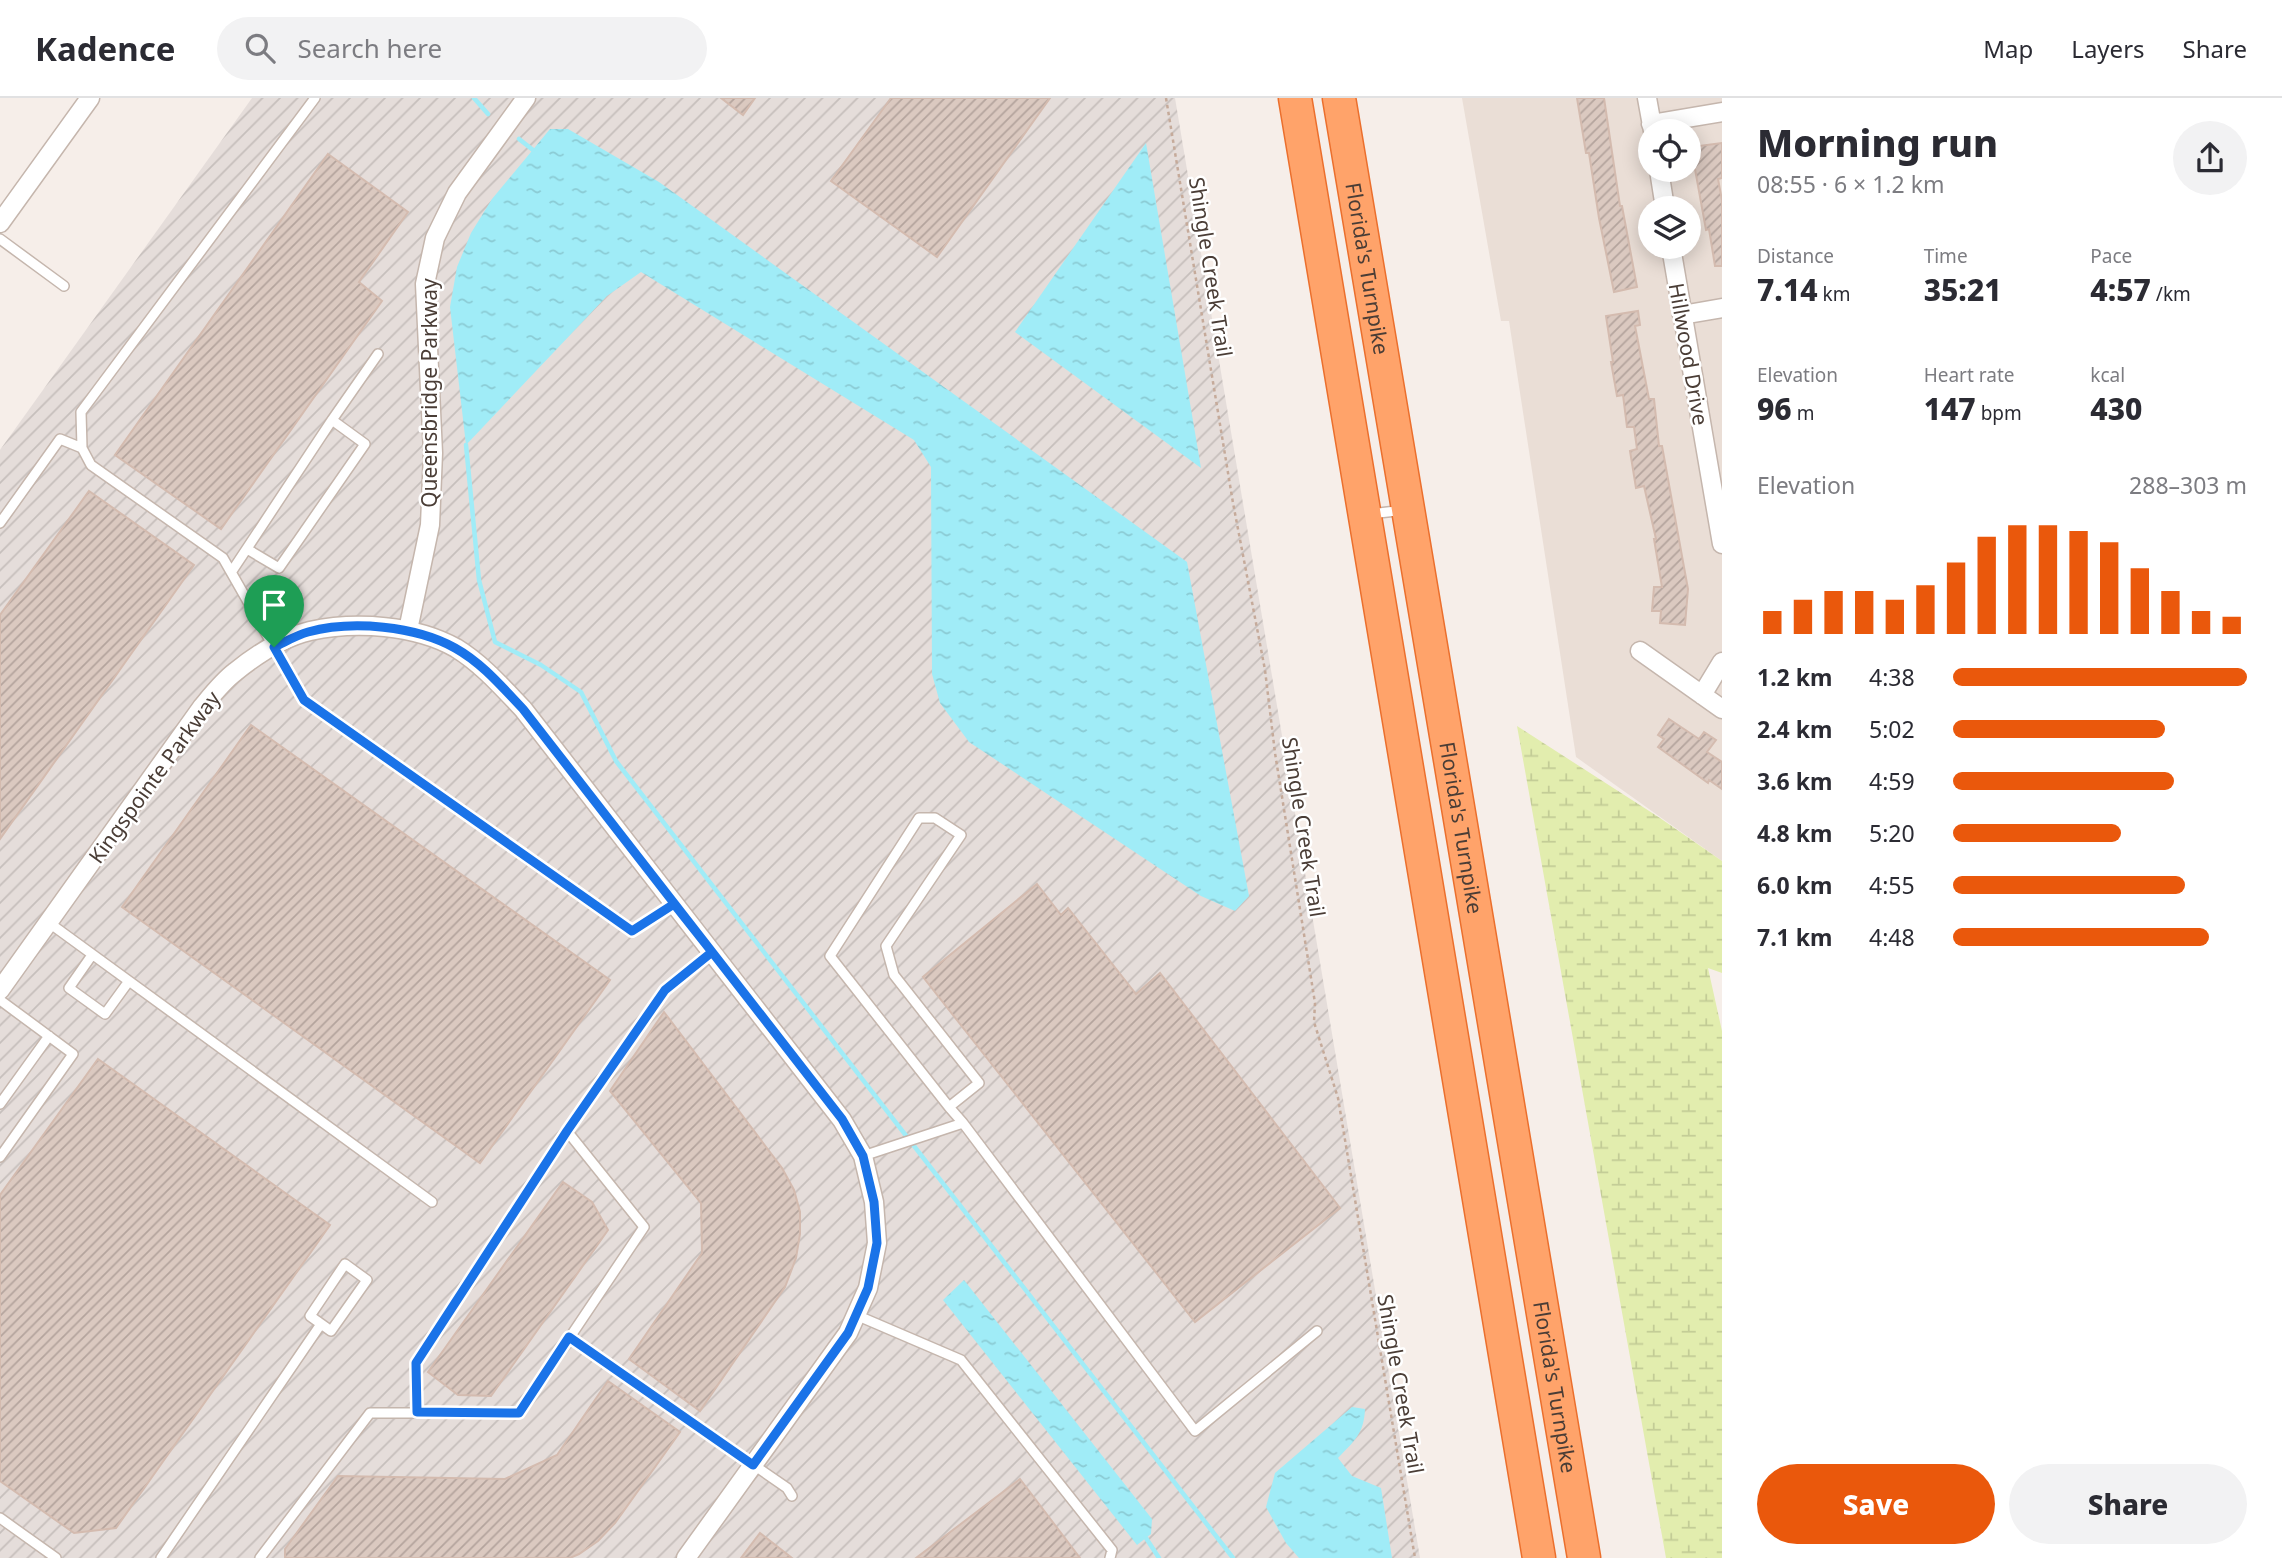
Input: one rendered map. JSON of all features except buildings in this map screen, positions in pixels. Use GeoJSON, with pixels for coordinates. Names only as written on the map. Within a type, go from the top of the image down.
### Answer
{"type":"FeatureCollection","features":[{"type":"Feature","properties":{"kind":"highway","name":"Florida's Turnpike"},"geometry":{"type":"LineString","coordinates":[[1295,98],[1539,1558]]}},
{"type":"Feature","properties":{"kind":"highway","name":"Florida's Turnpike"},"geometry":{"type":"LineString","coordinates":[[1339,98],[1584,1558]]}},
{"type":"Feature","properties":{"kind":"street"},"geometry":{"type":"LineString","coordinates":[[0,223],[90,98]]}},
{"type":"Feature","properties":{"kind":"street","name":"Queensbridge Parkway"},"geometry":{"type":"LineString","coordinates":[[408,630],[430,525],[433,453],[425,284],[435,238],[457,193],[526,98]]}},
{"type":"Feature","properties":{"kind":"street"},"geometry":{"type":"LineString","coordinates":[[1647,98],[1651,119]]}},
{"type":"Feature","properties":{"kind":"street"},"geometry":{"type":"LineString","coordinates":[[1689,119],[1722,112]]}},
{"type":"Feature","properties":{"kind":"street","name":"Hillwood Drive"},"geometry":{"type":"LineString","coordinates":[[1673,259],[1722,544]]}},
{"type":"Feature","properties":{"kind":"street"},"geometry":{"type":"LineString","coordinates":[[1682,315],[1722,308]]}},
{"type":"Feature","properties":{"kind":"street","name":"Kingspointe Parkway"},"geometry":{"type":"LineString","coordinates":[[0,990],[202,706],[234,673],[274,647],[309,632],[359,625],[408,630],[455,648],[489,673],[523,709],[842,1119],[863,1156],[874,1202],[877,1243],[868,1288],[848,1333],[686,1558]]}},
{"type":"Feature","properties":{"kind":"street"},"geometry":{"type":"LineString","coordinates":[[1640,651],[1722,709]]}},
{"type":"Feature","properties":{"kind":"street"},"geometry":{"type":"LineString","coordinates":[[1702,695],[1722,662]]}},
{"type":"Feature","properties":{"kind":"lane"},"geometry":{"type":"LineString","coordinates":[[315,98],[81,412],[82,448],[92,465],[223,558],[304,700],[632,931],[674,904]]}},
{"type":"Feature","properties":{"kind":"lane"},"geometry":{"type":"LineString","coordinates":[[0,239],[64,286]]}},
{"type":"Feature","properties":{"kind":"lane"},"geometry":{"type":"LineString","coordinates":[[232,571],[378,354]]}},
{"type":"Feature","properties":{"kind":"lane"},"geometry":{"type":"LineString","coordinates":[[247,549],[279,568],[365,444],[332,419]]}},
{"type":"Feature","properties":{"kind":"lane"},"geometry":{"type":"LineString","coordinates":[[0,523],[60,439],[82,448]]}},
{"type":"Feature","properties":{"kind":"lane"},"geometry":{"type":"LineString","coordinates":[[1364,514],[1408,510]]}},
{"type":"Feature","properties":{"kind":"lane"},"geometry":{"type":"LineString","coordinates":[[949,1107],[979,1083],[894,975],[886,946],[961,835],[935,818],[919,818],[830,956],[949,1107],[963,1123],[1195,1431],[1317,1331]]}},
{"type":"Feature","properties":{"kind":"lane"},"geometry":{"type":"LineString","coordinates":[[48,922],[432,1202]]}},
{"type":"Feature","properties":{"kind":"lane"},"geometry":{"type":"LineString","coordinates":[[417,1412],[416,1363],[567,1131],[665,990],[712,952]]}},
{"type":"Feature","properties":{"kind":"lane"},"geometry":{"type":"LineString","coordinates":[[92,955],[69,988],[105,1014],[129,981]]}},
{"type":"Feature","properties":{"kind":"lane"},"geometry":{"type":"LineString","coordinates":[[0,1000],[73,1054],[0,1157]]}},
{"type":"Feature","properties":{"kind":"lane"},"geometry":{"type":"LineString","coordinates":[[0,1104],[49,1036]]}},
{"type":"Feature","properties":{"kind":"lane"},"geometry":{"type":"LineString","coordinates":[[863,1156],[963,1123]]}},
{"type":"Feature","properties":{"kind":"lane"},"geometry":{"type":"LineString","coordinates":[[260,1558],[370,1413],[519,1413],[644,1227],[567,1131]]}},
{"type":"Feature","properties":{"kind":"lane"},"geometry":{"type":"LineString","coordinates":[[345,1264],[368,1280],[331,1331],[321,1324],[310,1316],[345,1264]]}},
{"type":"Feature","properties":{"kind":"lane"},"geometry":{"type":"LineString","coordinates":[[856,1315],[961,1360],[1112,1550],[1110,1558]]}},
{"type":"Feature","properties":{"kind":"lane"},"geometry":{"type":"LineString","coordinates":[[161,1558],[321,1324]]}},
{"type":"Feature","properties":{"kind":"lane"},"geometry":{"type":"LineString","coordinates":[[569,1337],[787,1488],[792,1496]]}},
{"type":"Feature","properties":{"kind":"lane"},"geometry":{"type":"LineString","coordinates":[[0,1518],[55,1558]]}},
{"type":"Feature","properties":{"kind":"path","name":"Shingle Creek Trail"},"geometry":{"type":"LineString","coordinates":[[1166,98],[1233,503],[1265,670],[1275,753],[1315,1003],[1314,1022],[1338,1098],[1415,1558]]}},
{"type":"Feature","properties":{"kind":"shaded area"},"geometry":{"type":"Polygon","coordinates":[[[252,98],[1175,98],[1420,1558],[0,1558],[0,450],[252,98]]]}},
{"type":"Feature","properties":{"kind":"shaded area"},"geometry":{"type":"Polygon","coordinates":[[[1462,98],[1722,98],[1722,861],[1576,757],[1509,321],[1501,321],[1462,98]]]}},
{"type":"Feature","properties":{"kind":"green space"},"geometry":{"type":"Polygon","coordinates":[[[1517,726],[1722,861],[1722,973],[1708,968],[1722,1031],[1722,1558],[1666,1558],[1517,726]]]}},
{"type":"Feature","properties":{"kind":"water"},"geometry":{"type":"Polygon","coordinates":[[[550,129],[568,129],[659,182],[1187,562],[1249,896],[1235,911],[1201,896],[969,742],[940,703],[932,674],[931,467],[914,440],[641,272],[607,296],[466,445],[450,307],[457,267],[471,233],[492,199],[550,129]]]}},
{"type":"Feature","properties":{"kind":"water"},"geometry":{"type":"Polygon","coordinates":[[[1146,143],[1201,468],[1015,332],[1146,143]]]}},
{"type":"Feature","properties":{"kind":"water"},"geometry":{"type":"Polygon","coordinates":[[[964,1280],[1152,1519],[1151,1534],[1137,1545],[943,1300],[964,1280]]]}},
{"type":"Feature","properties":{"kind":"water"},"geometry":{"type":"Polygon","coordinates":[[[1352,1407],[1365,1409],[1363,1425],[1349,1447],[1338,1458],[1352,1476],[1381,1488],[1392,1558],[1299,1558],[1286,1543],[1266,1507],[1275,1473],[1352,1407]]]}},
{"type":"Feature","properties":{"kind":"waterway"},"geometry":{"type":"LineString","coordinates":[[474,98],[488,114]]}},
{"type":"Feature","properties":{"kind":"waterway"},"geometry":{"type":"LineString","coordinates":[[519,139],[533,150]]}},
{"type":"Feature","properties":{"kind":"waterway"},"geometry":{"type":"LineString","coordinates":[[466,445],[479,580],[495,642],[541,665],[581,692],[616,761],[1233,1558]]}},
{"type":"Feature","properties":{"kind":"waterway"},"geometry":{"type":"LineString","coordinates":[[1146,1538],[1159,1558]]}},
{"type":"Feature","properties":{"kind":"route"},"geometry":{"type":"LineString","coordinates":[[359,625],[408,630],[455,648],[489,673],[523,709],[842,1119],[863,1156],[874,1202],[877,1243],[868,1288],[848,1333],[753,1465],[569,1337],[519,1413],[417,1412],[416,1363],[567,1131],[665,990],[712,952],[674,904],[632,931],[304,700],[274,647],[309,632],[359,625]]}}]}
